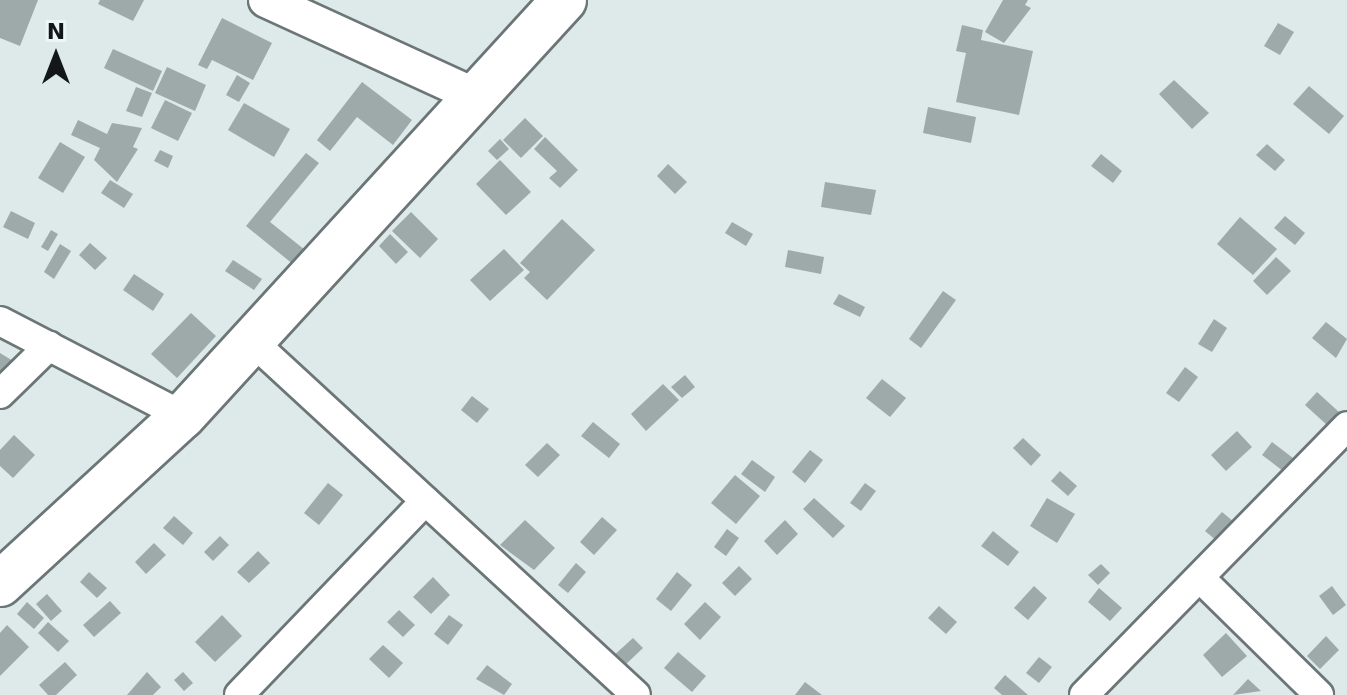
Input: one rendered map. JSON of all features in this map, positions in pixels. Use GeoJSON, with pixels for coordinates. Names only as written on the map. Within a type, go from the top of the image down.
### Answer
{"type":"FeatureCollection","features":[{"type":"Feature","properties":{"kind":"highway"},"geometry":{"type":"LineString","coordinates":[[0,584],[183,416],[564,0]]}},
{"type":"Feature","properties":{"kind":"street"},"geometry":{"type":"LineString","coordinates":[[266,0],[478,97]]}},
{"type":"Feature","properties":{"kind":"street"},"geometry":{"type":"LineString","coordinates":[[0,321],[183,416]]}},
{"type":"Feature","properties":{"kind":"street"},"geometry":{"type":"LineString","coordinates":[[252,341],[636,695]]}},
{"type":"Feature","properties":{"kind":"street"},"geometry":{"type":"LineString","coordinates":[[0,394],[49,346]]}},
{"type":"Feature","properties":{"kind":"street"},"geometry":{"type":"LineString","coordinates":[[1084,695],[1347,426]]}},
{"type":"Feature","properties":{"kind":"street"},"geometry":{"type":"LineString","coordinates":[[239,695],[425,501]]}},
{"type":"Feature","properties":{"kind":"street"},"geometry":{"type":"LineString","coordinates":[[1200,578],[1319,695]]}},
{"type":"Feature","properties":{"kind":"building"},"geometry":{"type":"Polygon","coordinates":[[[0,0],[38,0],[20,46],[0,38],[0,0]]]}},
{"type":"Feature","properties":{"kind":"building"},"geometry":{"type":"Polygon","coordinates":[[[100,0],[144,0],[133,21],[98,4],[100,0]]]}},
{"type":"Feature","properties":{"kind":"building"},"geometry":{"type":"Polygon","coordinates":[[[1003,0],[1028,0],[1025,5],[1031,8],[1004,43],[985,32],[1003,0]]]}},
{"type":"Feature","properties":{"kind":"building"},"geometry":{"type":"Polygon","coordinates":[[[222,18],[272,43],[253,80],[212,60],[207,69],[198,65],[222,18]]]}},
{"type":"Feature","properties":{"kind":"building"},"geometry":{"type":"Polygon","coordinates":[[[1278,23],[1294,32],[1280,55],[1264,46],[1278,23]]]}},
{"type":"Feature","properties":{"kind":"building"},"geometry":{"type":"Polygon","coordinates":[[[962,25],[983,30],[981,40],[1033,51],[1019,115],[956,102],[966,53],[956,51],[962,25]]]}},
{"type":"Feature","properties":{"kind":"building"},"geometry":{"type":"Polygon","coordinates":[[[113,49],[162,71],[153,91],[104,68],[113,49]]]}},
{"type":"Feature","properties":{"kind":"building"},"geometry":{"type":"Polygon","coordinates":[[[167,67],[206,85],[195,111],[155,93],[167,67]]]}},
{"type":"Feature","properties":{"kind":"building"},"geometry":{"type":"Polygon","coordinates":[[[237,75],[250,83],[239,102],[226,95],[237,75]]]}},
{"type":"Feature","properties":{"kind":"building"},"geometry":{"type":"Polygon","coordinates":[[[1174,80],[1209,113],[1192,129],[1159,94],[1174,80]]]}},
{"type":"Feature","properties":{"kind":"building"},"geometry":{"type":"Polygon","coordinates":[[[362,82],[412,120],[393,145],[357,117],[330,151],[317,140],[362,82]]]}},
{"type":"Feature","properties":{"kind":"building"},"geometry":{"type":"Polygon","coordinates":[[[1309,86],[1344,116],[1329,134],[1293,104],[1309,86]]]}},
{"type":"Feature","properties":{"kind":"building"},"geometry":{"type":"Polygon","coordinates":[[[136,87],[152,93],[142,117],[126,111],[136,87]]]}},
{"type":"Feature","properties":{"kind":"building"},"geometry":{"type":"Polygon","coordinates":[[[165,100],[192,113],[178,141],[151,128],[165,100]]]}},
{"type":"Feature","properties":{"kind":"building"},"geometry":{"type":"Polygon","coordinates":[[[244,103],[290,129],[274,157],[228,130],[244,103]]]}},
{"type":"Feature","properties":{"kind":"building"},"geometry":{"type":"Polygon","coordinates":[[[928,107],[976,117],[971,143],[923,133],[928,107]]]}},
{"type":"Feature","properties":{"kind":"building"},"geometry":{"type":"Polygon","coordinates":[[[525,118],[543,136],[521,158],[503,140],[525,118]]]}},
{"type":"Feature","properties":{"kind":"building"},"geometry":{"type":"Polygon","coordinates":[[[78,120],[107,134],[112,123],[142,128],[133,147],[138,149],[117,182],[94,160],[100,148],[71,135],[78,120]]]}},
{"type":"Feature","properties":{"kind":"building"},"geometry":{"type":"Polygon","coordinates":[[[545,137],[578,170],[560,188],[549,178],[557,171],[534,149],[545,137]]]}},
{"type":"Feature","properties":{"kind":"building"},"geometry":{"type":"Polygon","coordinates":[[[500,139],[509,149],[497,160],[488,151],[500,139]]]}},
{"type":"Feature","properties":{"kind":"building"},"geometry":{"type":"Polygon","coordinates":[[[60,142],[85,157],[63,193],[38,178],[60,142]]]}},
{"type":"Feature","properties":{"kind":"building"},"geometry":{"type":"Polygon","coordinates":[[[1267,144],[1285,160],[1275,171],[1256,155],[1267,144]]]}},
{"type":"Feature","properties":{"kind":"building"},"geometry":{"type":"Polygon","coordinates":[[[160,150],[173,156],[168,168],[154,161],[160,150]]]}},
{"type":"Feature","properties":{"kind":"building"},"geometry":{"type":"Polygon","coordinates":[[[306,153],[319,163],[270,222],[305,250],[294,265],[246,226],[306,153]]]}},
{"type":"Feature","properties":{"kind":"building"},"geometry":{"type":"Polygon","coordinates":[[[1101,154],[1122,171],[1113,183],[1091,166],[1101,154]]]}},
{"type":"Feature","properties":{"kind":"building"},"geometry":{"type":"Polygon","coordinates":[[[500,160],[531,192],[506,215],[476,184],[500,160]]]}},
{"type":"Feature","properties":{"kind":"building"},"geometry":{"type":"Polygon","coordinates":[[[668,164],[687,182],[675,194],[657,176],[668,164]]]}},
{"type":"Feature","properties":{"kind":"building"},"geometry":{"type":"Polygon","coordinates":[[[110,180],[133,194],[124,208],[101,193],[110,180]]]}},
{"type":"Feature","properties":{"kind":"building"},"geometry":{"type":"Polygon","coordinates":[[[825,182],[876,190],[871,215],[821,207],[825,182]]]}},
{"type":"Feature","properties":{"kind":"building"},"geometry":{"type":"Polygon","coordinates":[[[11,211],[35,223],[28,239],[3,227],[11,211]]]}},
{"type":"Feature","properties":{"kind":"building"},"geometry":{"type":"Polygon","coordinates":[[[411,212],[438,239],[420,258],[392,231],[411,212]]]}},
{"type":"Feature","properties":{"kind":"building"},"geometry":{"type":"Polygon","coordinates":[[[1285,216],[1305,233],[1295,245],[1274,228],[1285,216]]]}},
{"type":"Feature","properties":{"kind":"building"},"geometry":{"type":"Polygon","coordinates":[[[1240,217],[1277,249],[1253,275],[1217,244],[1240,217]]]}},
{"type":"Feature","properties":{"kind":"building"},"geometry":{"type":"Polygon","coordinates":[[[562,219],[595,250],[547,300],[524,278],[530,272],[520,263],[562,219]]]}},
{"type":"Feature","properties":{"kind":"building"},"geometry":{"type":"Polygon","coordinates":[[[732,222],[753,234],[746,246],[725,233],[732,222]]]}},
{"type":"Feature","properties":{"kind":"building"},"geometry":{"type":"Polygon","coordinates":[[[51,230],[58,234],[48,251],[41,247],[51,230]]]}},
{"type":"Feature","properties":{"kind":"building"},"geometry":{"type":"Polygon","coordinates":[[[390,234],[408,252],[396,264],[379,246],[390,234]]]}},
{"type":"Feature","properties":{"kind":"building"},"geometry":{"type":"Polygon","coordinates":[[[90,243],[107,258],[95,270],[79,255],[90,243]]]}},
{"type":"Feature","properties":{"kind":"building"},"geometry":{"type":"Polygon","coordinates":[[[60,244],[71,251],[54,279],[44,272],[60,244]]]}},
{"type":"Feature","properties":{"kind":"building"},"geometry":{"type":"Polygon","coordinates":[[[504,249],[524,270],[490,301],[470,280],[504,249]]]}},
{"type":"Feature","properties":{"kind":"building"},"geometry":{"type":"Polygon","coordinates":[[[788,250],[824,257],[821,274],[785,267],[788,250]]]}},
{"type":"Feature","properties":{"kind":"building"},"geometry":{"type":"Polygon","coordinates":[[[1276,257],[1291,271],[1267,295],[1253,281],[1276,257]]]}},
{"type":"Feature","properties":{"kind":"building"},"geometry":{"type":"Polygon","coordinates":[[[233,260],[262,279],[254,290],[225,271],[233,260]]]}},
{"type":"Feature","properties":{"kind":"building"},"geometry":{"type":"Polygon","coordinates":[[[134,274],[164,294],[153,311],[123,290],[134,274]]]}},
{"type":"Feature","properties":{"kind":"building"},"geometry":{"type":"Polygon","coordinates":[[[943,291],[956,300],[921,348],[909,339],[943,291]]]}},
{"type":"Feature","properties":{"kind":"building"},"geometry":{"type":"Polygon","coordinates":[[[839,294],[865,307],[860,317],[833,304],[839,294]]]}},
{"type":"Feature","properties":{"kind":"building"},"geometry":{"type":"Polygon","coordinates":[[[191,313],[216,336],[177,378],[151,354],[191,313]]]}},
{"type":"Feature","properties":{"kind":"building"},"geometry":{"type":"Polygon","coordinates":[[[1214,319],[1227,328],[1212,352],[1198,344],[1214,319]]]}},
{"type":"Feature","properties":{"kind":"building"},"geometry":{"type":"Polygon","coordinates":[[[1326,322],[1347,339],[1336,358],[1312,338],[1326,322]]]}},
{"type":"Feature","properties":{"kind":"building"},"geometry":{"type":"Polygon","coordinates":[[[0,353],[13,361],[0,381],[0,353]]]}},
{"type":"Feature","properties":{"kind":"building"},"geometry":{"type":"Polygon","coordinates":[[[1185,367],[1198,377],[1179,402],[1166,393],[1185,367]]]}},
{"type":"Feature","properties":{"kind":"building"},"geometry":{"type":"Polygon","coordinates":[[[685,375],[695,387],[682,398],[671,387],[685,375]]]}},
{"type":"Feature","properties":{"kind":"building"},"geometry":{"type":"Polygon","coordinates":[[[882,379],[906,398],[890,417],[866,398],[882,379]]]}},
{"type":"Feature","properties":{"kind":"building"},"geometry":{"type":"Polygon","coordinates":[[[663,384],[679,400],[646,431],[631,414],[663,384]]]}},
{"type":"Feature","properties":{"kind":"building"},"geometry":{"type":"Polygon","coordinates":[[[1317,392],[1339,412],[1327,425],[1305,405],[1317,392]]]}},
{"type":"Feature","properties":{"kind":"building"},"geometry":{"type":"Polygon","coordinates":[[[472,396],[489,409],[477,423],[461,410],[472,396]]]}},
{"type":"Feature","properties":{"kind":"building"},"geometry":{"type":"Polygon","coordinates":[[[593,422],[620,444],[609,458],[581,436],[593,422]]]}},
{"type":"Feature","properties":{"kind":"building"},"geometry":{"type":"Polygon","coordinates":[[[1237,431],[1252,447],[1226,471],[1211,455],[1237,431]]]}},
{"type":"Feature","properties":{"kind":"building"},"geometry":{"type":"Polygon","coordinates":[[[14,435],[35,455],[13,478],[0,466],[0,450],[14,435]]]}},
{"type":"Feature","properties":{"kind":"building"},"geometry":{"type":"Polygon","coordinates":[[[1023,438],[1041,455],[1031,466],[1013,448],[1023,438]]]}},
{"type":"Feature","properties":{"kind":"building"},"geometry":{"type":"Polygon","coordinates":[[[1272,442],[1293,458],[1283,471],[1262,455],[1272,442]]]}},
{"type":"Feature","properties":{"kind":"building"},"geometry":{"type":"Polygon","coordinates":[[[547,443],[560,455],[538,477],[525,465],[547,443]]]}},
{"type":"Feature","properties":{"kind":"building"},"geometry":{"type":"Polygon","coordinates":[[[810,450],[823,460],[805,483],[792,472],[810,450]]]}},
{"type":"Feature","properties":{"kind":"building"},"geometry":{"type":"Polygon","coordinates":[[[752,460],[775,477],[765,492],[741,474],[752,460]]]}},
{"type":"Feature","properties":{"kind":"building"},"geometry":{"type":"Polygon","coordinates":[[[1060,471],[1077,486],[1068,496],[1051,481],[1060,471]]]}},
{"type":"Feature","properties":{"kind":"building"},"geometry":{"type":"Polygon","coordinates":[[[735,475],[760,496],[736,524],[711,503],[735,475]]]}},
{"type":"Feature","properties":{"kind":"building"},"geometry":{"type":"Polygon","coordinates":[[[328,483],[343,495],[319,525],[304,513],[328,483]]]}},
{"type":"Feature","properties":{"kind":"building"},"geometry":{"type":"Polygon","coordinates":[[[865,483],[876,491],[861,511],[850,503],[865,483]]]}},
{"type":"Feature","properties":{"kind":"building"},"geometry":{"type":"Polygon","coordinates":[[[814,498],[845,526],[833,538],[803,509],[814,498]]]}},
{"type":"Feature","properties":{"kind":"building"},"geometry":{"type":"Polygon","coordinates":[[[1047,498],[1075,514],[1057,543],[1030,526],[1047,498]]]}},
{"type":"Feature","properties":{"kind":"building"},"geometry":{"type":"Polygon","coordinates":[[[1222,512],[1234,522],[1217,541],[1205,531],[1222,512]]]}},
{"type":"Feature","properties":{"kind":"building"},"geometry":{"type":"Polygon","coordinates":[[[174,516],[193,533],[183,545],[163,528],[174,516]]]}},
{"type":"Feature","properties":{"kind":"building"},"geometry":{"type":"Polygon","coordinates":[[[602,517],[617,530],[594,555],[580,542],[602,517]]]}},
{"type":"Feature","properties":{"kind":"building"},"geometry":{"type":"Polygon","coordinates":[[[525,520],[555,548],[534,570],[500,545],[525,520]]]}},
{"type":"Feature","properties":{"kind":"building"},"geometry":{"type":"Polygon","coordinates":[[[785,520],[798,534],[777,555],[764,541],[785,520]]]}},
{"type":"Feature","properties":{"kind":"building"},"geometry":{"type":"Polygon","coordinates":[[[727,529],[739,538],[726,556],[714,547],[727,529]]]}},
{"type":"Feature","properties":{"kind":"building"},"geometry":{"type":"Polygon","coordinates":[[[993,531],[1019,552],[1008,566],[981,546],[993,531]]]}},
{"type":"Feature","properties":{"kind":"building"},"geometry":{"type":"Polygon","coordinates":[[[220,536],[229,545],[213,561],[204,552],[220,536]]]}},
{"type":"Feature","properties":{"kind":"building"},"geometry":{"type":"Polygon","coordinates":[[[154,543],[166,555],[146,574],[135,562],[154,543]]]}},
{"type":"Feature","properties":{"kind":"building"},"geometry":{"type":"Polygon","coordinates":[[[258,551],[270,563],[249,583],[237,572],[258,551]]]}},
{"type":"Feature","properties":{"kind":"building"},"geometry":{"type":"Polygon","coordinates":[[[576,563],[586,572],[568,593],[558,585],[576,563]]]}},
{"type":"Feature","properties":{"kind":"building"},"geometry":{"type":"Polygon","coordinates":[[[1101,564],[1110,573],[1098,585],[1088,575],[1101,564]]]}},
{"type":"Feature","properties":{"kind":"building"},"geometry":{"type":"Polygon","coordinates":[[[739,566],[752,579],[735,596],[722,583],[739,566]]]}},
{"type":"Feature","properties":{"kind":"building"},"geometry":{"type":"Polygon","coordinates":[[[89,572],[107,588],[97,598],[80,582],[89,572]]]}},
{"type":"Feature","properties":{"kind":"building"},"geometry":{"type":"Polygon","coordinates":[[[677,572],[692,585],[671,611],[656,599],[677,572]]]}},
{"type":"Feature","properties":{"kind":"building"},"geometry":{"type":"Polygon","coordinates":[[[433,577],[450,595],[431,614],[413,597],[433,577]]]}},
{"type":"Feature","properties":{"kind":"building"},"geometry":{"type":"Polygon","coordinates":[[[1034,586],[1047,598],[1028,620],[1014,608],[1034,586]]]}},
{"type":"Feature","properties":{"kind":"building"},"geometry":{"type":"Polygon","coordinates":[[[1332,586],[1346,605],[1333,615],[1319,596],[1332,586]]]}},
{"type":"Feature","properties":{"kind":"building"},"geometry":{"type":"Polygon","coordinates":[[[1099,588],[1122,608],[1110,621],[1088,602],[1099,588]]]}},
{"type":"Feature","properties":{"kind":"building"},"geometry":{"type":"Polygon","coordinates":[[[47,594],[62,611],[51,621],[36,604],[47,594]]]}},
{"type":"Feature","properties":{"kind":"building"},"geometry":{"type":"Polygon","coordinates":[[[110,601],[121,613],[94,637],[83,625],[110,601]]]}},
{"type":"Feature","properties":{"kind":"building"},"geometry":{"type":"Polygon","coordinates":[[[27,602],[44,618],[34,629],[17,614],[27,602]]]}},
{"type":"Feature","properties":{"kind":"building"},"geometry":{"type":"Polygon","coordinates":[[[705,602],[721,617],[700,640],[684,624],[705,602]]]}},
{"type":"Feature","properties":{"kind":"building"},"geometry":{"type":"Polygon","coordinates":[[[939,606],[957,622],[946,634],[928,618],[939,606]]]}},
{"type":"Feature","properties":{"kind":"building"},"geometry":{"type":"Polygon","coordinates":[[[399,610],[415,625],[403,637],[387,622],[399,610]]]}},
{"type":"Feature","properties":{"kind":"building"},"geometry":{"type":"Polygon","coordinates":[[[222,615],[242,636],[215,662],[195,642],[222,615]]]}},
{"type":"Feature","properties":{"kind":"building"},"geometry":{"type":"Polygon","coordinates":[[[449,615],[463,625],[448,645],[434,634],[449,615]]]}},
{"type":"Feature","properties":{"kind":"building"},"geometry":{"type":"Polygon","coordinates":[[[48,622],[69,641],[58,652],[38,633],[48,622]]]}},
{"type":"Feature","properties":{"kind":"building"},"geometry":{"type":"Polygon","coordinates":[[[7,625],[29,647],[0,676],[0,633],[7,625]]]}},
{"type":"Feature","properties":{"kind":"building"},"geometry":{"type":"Polygon","coordinates":[[[1226,633],[1247,656],[1222,677],[1203,655],[1226,633]]]}},
{"type":"Feature","properties":{"kind":"building"},"geometry":{"type":"Polygon","coordinates":[[[1326,636],[1339,650],[1320,669],[1307,656],[1326,636]]]}},
{"type":"Feature","properties":{"kind":"building"},"geometry":{"type":"Polygon","coordinates":[[[633,638],[643,648],[622,668],[612,657],[633,638]]]}},
{"type":"Feature","properties":{"kind":"building"},"geometry":{"type":"Polygon","coordinates":[[[383,645],[403,663],[389,678],[369,659],[383,645]]]}},
{"type":"Feature","properties":{"kind":"building"},"geometry":{"type":"Polygon","coordinates":[[[678,652],[706,676],[692,692],[664,668],[678,652]]]}},
{"type":"Feature","properties":{"kind":"building"},"geometry":{"type":"Polygon","coordinates":[[[1039,657],[1052,667],[1039,683],[1026,673],[1039,657]]]}},
{"type":"Feature","properties":{"kind":"building"},"geometry":{"type":"Polygon","coordinates":[[[65,662],[77,675],[56,695],[48,695],[39,685],[65,662]]]}},
{"type":"Feature","properties":{"kind":"building"},"geometry":{"type":"Polygon","coordinates":[[[487,665],[512,684],[504,695],[476,679],[487,665]]]}},
{"type":"Feature","properties":{"kind":"building"},"geometry":{"type":"Polygon","coordinates":[[[147,672],[161,687],[153,695],[127,695],[147,672]]]}},
{"type":"Feature","properties":{"kind":"building"},"geometry":{"type":"Polygon","coordinates":[[[183,672],[193,683],[184,691],[174,680],[183,672]]]}},
{"type":"Feature","properties":{"kind":"building"},"geometry":{"type":"Polygon","coordinates":[[[1005,675],[1028,695],[1002,695],[994,688],[1005,675]]]}},
{"type":"Feature","properties":{"kind":"building"},"geometry":{"type":"Polygon","coordinates":[[[1248,679],[1261,691],[1233,695],[1248,679]]]}},
{"type":"Feature","properties":{"kind":"building"},"geometry":{"type":"Polygon","coordinates":[[[805,682],[822,695],[795,695],[805,682]]]}}]}
